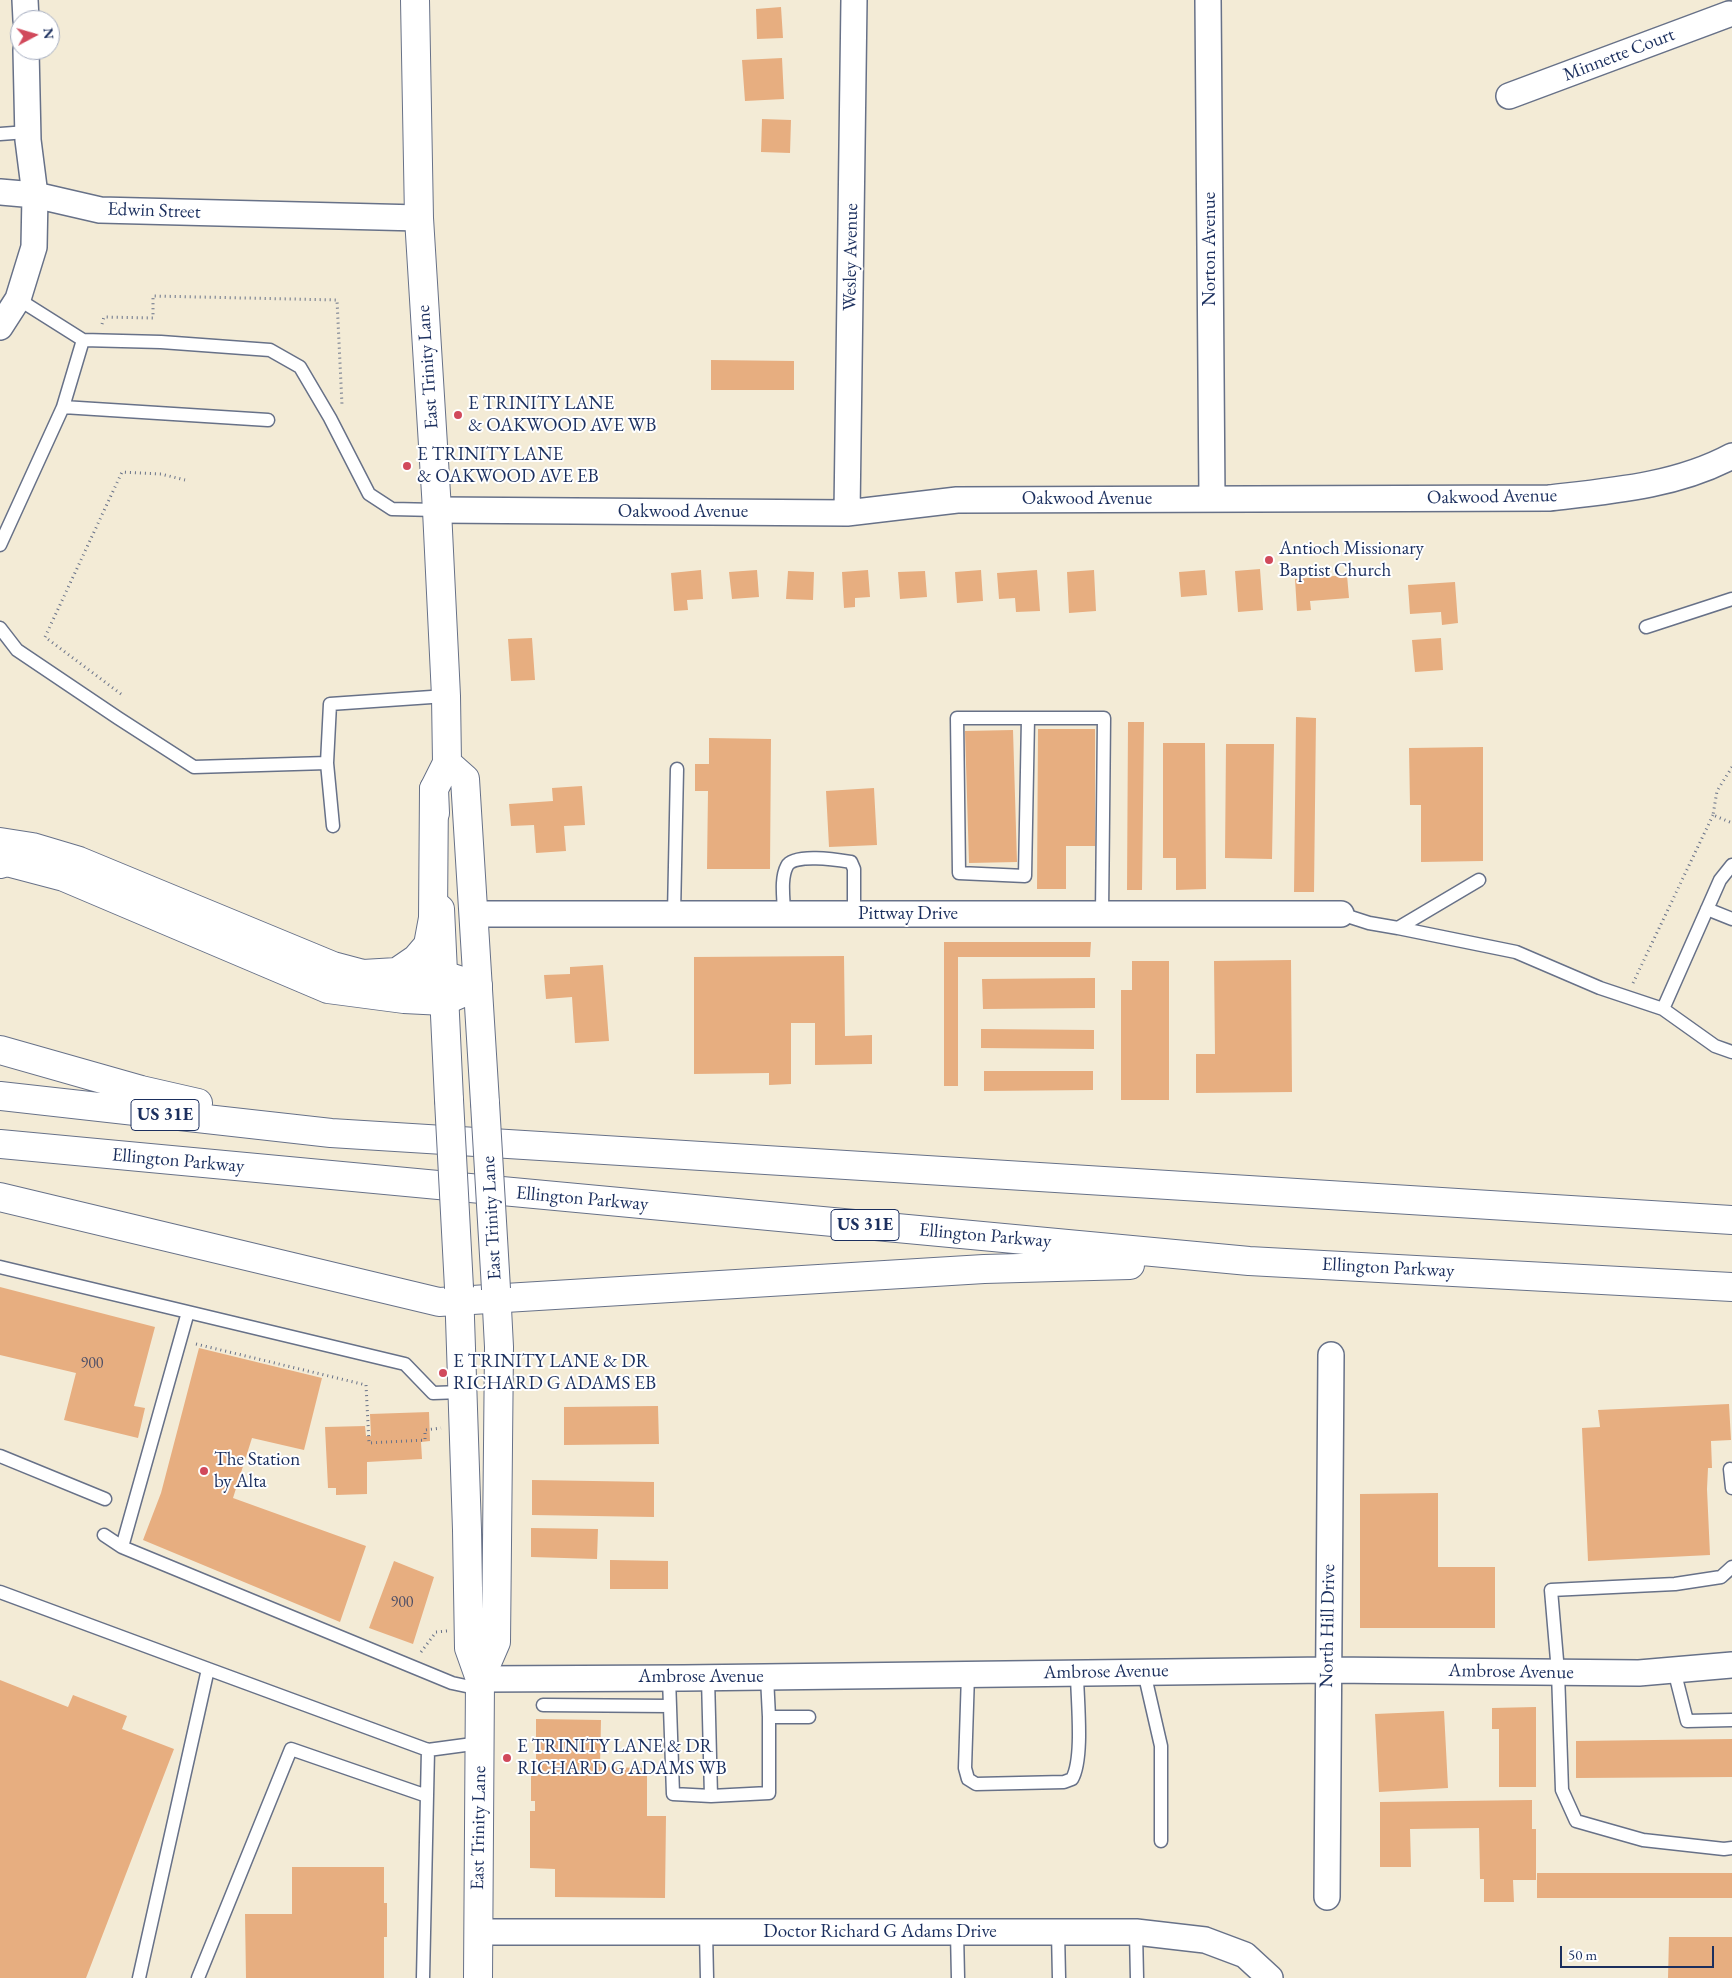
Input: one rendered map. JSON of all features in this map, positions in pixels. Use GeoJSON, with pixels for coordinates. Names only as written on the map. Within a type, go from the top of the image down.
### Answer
{"type":"FeatureCollection","features":[{"type":"Feature","properties":{"kind":"main road","name":"East Trinity Lane"},"geometry":{"type":"LineString","coordinates":[[416,0],[419,218],[437,510],[446,696],[447,763],[434,789],[459,1295],[469,1648],[480,1684],[478,1978]]}},
{"type":"Feature","properties":{"kind":"main road","name":"East Trinity Lane"},"geometry":{"type":"LineString","coordinates":[[447,763],[465,779],[499,1347],[496,1642],[480,1684]]}},
{"type":"Feature","properties":{"kind":"main road"},"geometry":{"type":"LineString","coordinates":[[397,972],[416,959],[428,945],[433,918],[434,789]]}},
{"type":"Feature","properties":{"kind":"main road"},"geometry":{"type":"LineString","coordinates":[[0,842],[3,841],[79,861],[333,966],[363,974],[397,972],[443,988]]}},
{"type":"Feature","properties":{"kind":"main road"},"geometry":{"type":"LineString","coordinates":[[0,864],[7,862],[64,877],[328,989],[404,999],[443,988],[478,986]]}},
{"type":"Feature","properties":{"kind":"main road"},"geometry":{"type":"LineString","coordinates":[[0,1050],[141,1090],[331,1133]]}},
{"type":"Feature","properties":{"kind":"main road","name":"US 31E"},"geometry":{"type":"LineString","coordinates":[[0,1096],[331,1133],[1732,1220]]}},
{"type":"Feature","properties":{"kind":"main road","name":"Ellington Parkway"},"geometry":{"type":"LineString","coordinates":[[0,1144],[1249,1261],[1732,1286]]}},
{"type":"Feature","properties":{"kind":"main road"},"geometry":{"type":"LineString","coordinates":[[0,1197],[403,1295],[439,1302],[459,1295],[984,1269],[1249,1261]]}},
{"type":"Feature","properties":{"kind":"street","name":"Wesley Avenue"},"geometry":{"type":"LineString","coordinates":[[847,513],[854,0]]}},
{"type":"Feature","properties":{"kind":"street","name":"Norton Avenue"},"geometry":{"type":"LineString","coordinates":[[1208,0],[1212,498]]}},
{"type":"Feature","properties":{"kind":"street","name":"Minnette Court"},"geometry":{"type":"LineString","coordinates":[[1509,96],[1729,11]]}},
{"type":"Feature","properties":{"kind":"street"},"geometry":{"type":"LineString","coordinates":[[0,327],[18,298],[34,247],[35,195],[27,132],[26,60]]}},
{"type":"Feature","properties":{"kind":"street","name":"Edwin Street"},"geometry":{"type":"LineString","coordinates":[[0,192],[35,195],[100,210],[419,218]]}},
{"type":"Feature","properties":{"kind":"street","name":"Oakwood Avenue"},"geometry":{"type":"LineString","coordinates":[[437,510],[847,513],[957,500],[1549,498],[1639,488],[1712,467],[1732,456]]}},
{"type":"Feature","properties":{"kind":"street","name":"Pittway Drive"},"geometry":{"type":"LineString","coordinates":[[474,914],[1341,914]]}},
{"type":"Feature","properties":{"kind":"street","name":"North Hill Drive"},"geometry":{"type":"LineString","coordinates":[[1327,1897],[1331,1355]]}},
{"type":"Feature","properties":{"kind":"street","name":"Ambrose Avenue"},"geometry":{"type":"LineString","coordinates":[[480,1684],[669,1678],[1328,1670],[1639,1673],[1732,1665]]}},
{"type":"Feature","properties":{"kind":"street","name":"Doctor Richard G Adams Drive"},"geometry":{"type":"LineString","coordinates":[[478,1932],[1136,1932],[1205,1940],[1245,1955],[1270,1978]]}},
{"type":"Feature","properties":{"kind":"lane"},"geometry":{"type":"LineString","coordinates":[[0,134],[27,132]]}},
{"type":"Feature","properties":{"kind":"lane"},"geometry":{"type":"LineString","coordinates":[[18,298],[83,340],[162,342],[270,350],[300,367],[330,418],[369,494],[392,509],[437,510]]}},
{"type":"Feature","properties":{"kind":"lane"},"geometry":{"type":"LineString","coordinates":[[0,545],[63,407],[83,340]]}},
{"type":"Feature","properties":{"kind":"lane"},"geometry":{"type":"LineString","coordinates":[[63,407],[268,420]]}},
{"type":"Feature","properties":{"kind":"lane"},"geometry":{"type":"LineString","coordinates":[[1646,627],[1732,598]]}},
{"type":"Feature","properties":{"kind":"lane"},"geometry":{"type":"LineString","coordinates":[[0,628],[17,650],[194,767],[327,762]]}},
{"type":"Feature","properties":{"kind":"lane"},"geometry":{"type":"LineString","coordinates":[[333,826],[327,762],[330,704],[446,696]]}},
{"type":"Feature","properties":{"kind":"lane"},"geometry":{"type":"LineString","coordinates":[[1028,718],[1025,876],[958,873],[957,718],[1028,718],[1104,718],[1102,914]]}},
{"type":"Feature","properties":{"kind":"lane"},"geometry":{"type":"LineString","coordinates":[[674,914],[677,768]]}},
{"type":"Feature","properties":{"kind":"lane"},"geometry":{"type":"LineString","coordinates":[[784,914],[784,881],[787,866],[795,860],[822,859],[851,862],[854,869],[854,914]]}},
{"type":"Feature","properties":{"kind":"lane"},"geometry":{"type":"LineString","coordinates":[[1663,1009],[1720,880],[1732,865]]}},
{"type":"Feature","properties":{"kind":"lane"},"geometry":{"type":"LineString","coordinates":[[1398,928],[1479,880]]}},
{"type":"Feature","properties":{"kind":"lane"},"geometry":{"type":"LineString","coordinates":[[1707,909],[1732,919]]}},
{"type":"Feature","properties":{"kind":"lane"},"geometry":{"type":"LineString","coordinates":[[1341,914],[1369,922],[1516,952],[1600,988],[1663,1009],[1715,1046],[1732,1052]]}},
{"type":"Feature","properties":{"kind":"lane"},"geometry":{"type":"LineString","coordinates":[[0,1267],[405,1364],[433,1393],[462,1392]]}},
{"type":"Feature","properties":{"kind":"lane"},"geometry":{"type":"LineString","coordinates":[[122,1546],[188,1312]]}},
{"type":"Feature","properties":{"kind":"lane"},"geometry":{"type":"LineString","coordinates":[[0,1456],[105,1499]]}},
{"type":"Feature","properties":{"kind":"lane"},"geometry":{"type":"LineString","coordinates":[[1730,1469],[1732,1488]]}},
{"type":"Feature","properties":{"kind":"lane"},"geometry":{"type":"LineString","coordinates":[[104,1534],[122,1546],[452,1683],[480,1684]]}},
{"type":"Feature","properties":{"kind":"lane"},"geometry":{"type":"LineString","coordinates":[[1732,1567],[1721,1577],[1675,1584],[1551,1590],[1558,1672],[1562,1790],[1576,1821],[1643,1840],[1732,1848]]}},
{"type":"Feature","properties":{"kind":"lane"},"geometry":{"type":"LineString","coordinates":[[0,1592],[428,1750],[480,1744]]}},
{"type":"Feature","properties":{"kind":"lane"},"geometry":{"type":"LineString","coordinates":[[138,1978],[208,1669]]}},
{"type":"Feature","properties":{"kind":"lane"},"geometry":{"type":"LineString","coordinates":[[1674,1670],[1687,1721],[1732,1720]]}},
{"type":"Feature","properties":{"kind":"lane"},"geometry":{"type":"LineString","coordinates":[[1144,1672],[1161,1746],[1161,1841]]}},
{"type":"Feature","properties":{"kind":"lane"},"geometry":{"type":"LineString","coordinates":[[968,1674],[965,1768],[968,1778],[976,1784],[1064,1782],[1072,1779],[1076,1772],[1078,1746],[1077,1673]]}},
{"type":"Feature","properties":{"kind":"lane"},"geometry":{"type":"LineString","coordinates":[[669,1678],[673,1794],[711,1796],[769,1793],[770,1717],[767,1677]]}},
{"type":"Feature","properties":{"kind":"lane"},"geometry":{"type":"LineString","coordinates":[[708,1678],[711,1796]]}},
{"type":"Feature","properties":{"kind":"lane"},"geometry":{"type":"LineString","coordinates":[[543,1705],[669,1706]]}},
{"type":"Feature","properties":{"kind":"lane"},"geometry":{"type":"LineString","coordinates":[[770,1717],[808,1717]]}},
{"type":"Feature","properties":{"kind":"lane"},"geometry":{"type":"LineString","coordinates":[[198,1978],[291,1749],[427,1796]]}},
{"type":"Feature","properties":{"kind":"lane"},"geometry":{"type":"LineString","coordinates":[[423,1978],[428,1750]]}},
{"type":"Feature","properties":{"kind":"lane"},"geometry":{"type":"LineString","coordinates":[[706,1932],[707,1978]]}},
{"type":"Feature","properties":{"kind":"lane"},"geometry":{"type":"LineString","coordinates":[[957,1932],[958,1978]]}},
{"type":"Feature","properties":{"kind":"lane"},"geometry":{"type":"LineString","coordinates":[[1058,1932],[1059,1978]]}},
{"type":"Feature","properties":{"kind":"lane"},"geometry":{"type":"LineString","coordinates":[[1136,1932],[1138,1978]]}},
{"type":"Feature","properties":{"kind":"path"},"geometry":{"type":"LineString","coordinates":[[95,327],[101,327],[104,317],[153,318],[152,296],[337,300],[342,406]]}},
{"type":"Feature","properties":{"kind":"path"},"geometry":{"type":"LineString","coordinates":[[121,694],[45,637],[122,472],[161,474],[185,480]]}},
{"type":"Feature","properties":{"kind":"path"},"geometry":{"type":"LineString","coordinates":[[1634,983],[1713,815],[1717,792],[1732,767]]}},
{"type":"Feature","properties":{"kind":"path"},"geometry":{"type":"LineString","coordinates":[[1713,815],[1732,823]]}},
{"type":"Feature","properties":{"kind":"path"},"geometry":{"type":"LineString","coordinates":[[194,1353],[196,1344],[366,1385],[369,1443],[425,1440],[425,1430],[447,1428]]}},
{"type":"Feature","properties":{"kind":"path"},"geometry":{"type":"LineString","coordinates":[[417,1658],[436,1632],[451,1631]]}},
{"type":"Feature","properties":{"kind":"building"},"geometry":{"type":"Polygon","coordinates":[[[781,7],[783,38],[757,39],[756,9],[781,7]]]}},
{"type":"Feature","properties":{"kind":"building"},"geometry":{"type":"Polygon","coordinates":[[[782,58],[784,99],[745,101],[742,60],[782,58]]]}},
{"type":"Feature","properties":{"kind":"building"},"geometry":{"type":"Polygon","coordinates":[[[762,119],[791,120],[790,153],[761,152],[762,119]]]}},
{"type":"Feature","properties":{"kind":"building"},"geometry":{"type":"Polygon","coordinates":[[[711,360],[794,361],[794,390],[711,390],[711,360]]]}},
{"type":"Feature","properties":{"kind":"building"},"geometry":{"type":"Polygon","coordinates":[[[1260,569],[1263,610],[1238,612],[1235,571],[1260,569]]]}},
{"type":"Feature","properties":{"kind":"building"},"geometry":{"type":"Polygon","coordinates":[[[701,570],[703,599],[687,600],[688,610],[674,611],[671,573],[701,570]]]}},
{"type":"Feature","properties":{"kind":"building"},"geometry":{"type":"Polygon","coordinates":[[[757,570],[759,597],[732,599],[729,572],[757,570]]]}},
{"type":"Feature","properties":{"kind":"building"},"geometry":{"type":"Polygon","coordinates":[[[868,570],[870,597],[855,598],[855,607],[844,608],[842,572],[868,570]]]}},
{"type":"Feature","properties":{"kind":"building"},"geometry":{"type":"Polygon","coordinates":[[[981,570],[983,601],[957,603],[955,572],[981,570]]]}},
{"type":"Feature","properties":{"kind":"building"},"geometry":{"type":"Polygon","coordinates":[[[1037,570],[1040,611],[1016,612],[1015,598],[999,599],[997,573],[1037,570]]]}},
{"type":"Feature","properties":{"kind":"building"},"geometry":{"type":"Polygon","coordinates":[[[1094,570],[1096,611],[1069,613],[1067,572],[1094,570]]]}},
{"type":"Feature","properties":{"kind":"building"},"geometry":{"type":"Polygon","coordinates":[[[1205,570],[1207,595],[1181,597],[1179,572],[1205,570]]]}},
{"type":"Feature","properties":{"kind":"building"},"geometry":{"type":"Polygon","coordinates":[[[788,571],[814,572],[813,600],[786,599],[788,571]]]}},
{"type":"Feature","properties":{"kind":"building"},"geometry":{"type":"Polygon","coordinates":[[[925,571],[927,597],[900,599],[898,572],[925,571]]]}},
{"type":"Feature","properties":{"kind":"building"},"geometry":{"type":"Polygon","coordinates":[[[1347,575],[1349,598],[1310,601],[1311,610],[1297,611],[1295,579],[1347,575]]]}},
{"type":"Feature","properties":{"kind":"building"},"geometry":{"type":"Polygon","coordinates":[[[1455,582],[1458,623],[1442,625],[1441,612],[1410,614],[1408,585],[1455,582]]]}},
{"type":"Feature","properties":{"kind":"building"},"geometry":{"type":"Polygon","coordinates":[[[532,638],[535,680],[511,681],[508,639],[532,638]]]}},
{"type":"Feature","properties":{"kind":"building"},"geometry":{"type":"Polygon","coordinates":[[[1441,638],[1443,670],[1415,672],[1412,640],[1441,638]]]}},
{"type":"Feature","properties":{"kind":"building"},"geometry":{"type":"Polygon","coordinates":[[[1296,717],[1316,718],[1314,892],[1294,892],[1296,717]]]}},
{"type":"Feature","properties":{"kind":"building"},"geometry":{"type":"Polygon","coordinates":[[[1128,722],[1144,722],[1142,890],[1127,890],[1128,722]]]}},
{"type":"Feature","properties":{"kind":"building"},"geometry":{"type":"Polygon","coordinates":[[[1038,729],[1095,729],[1095,846],[1066,846],[1066,889],[1037,889],[1038,729]]]}},
{"type":"Feature","properties":{"kind":"building"},"geometry":{"type":"Polygon","coordinates":[[[1013,730],[1017,862],[969,863],[965,731],[1013,730]]]}},
{"type":"Feature","properties":{"kind":"building"},"geometry":{"type":"Polygon","coordinates":[[[709,738],[771,739],[770,869],[707,869],[708,791],[695,791],[695,764],[709,764],[709,738]]]}},
{"type":"Feature","properties":{"kind":"building"},"geometry":{"type":"Polygon","coordinates":[[[1163,743],[1205,743],[1206,889],[1176,890],[1176,858],[1163,858],[1163,743]]]}},
{"type":"Feature","properties":{"kind":"building"},"geometry":{"type":"Polygon","coordinates":[[[1226,744],[1274,744],[1272,859],[1225,858],[1226,744]]]}},
{"type":"Feature","properties":{"kind":"building"},"geometry":{"type":"Polygon","coordinates":[[[1483,747],[1483,861],[1421,862],[1421,805],[1410,805],[1409,748],[1483,747]]]}},
{"type":"Feature","properties":{"kind":"building"},"geometry":{"type":"Polygon","coordinates":[[[582,786],[585,825],[564,826],[566,851],[536,853],[534,825],[511,826],[509,804],[553,801],[552,788],[582,786]]]}},
{"type":"Feature","properties":{"kind":"building"},"geometry":{"type":"Polygon","coordinates":[[[874,788],[877,845],[829,847],[826,791],[874,788]]]}},
{"type":"Feature","properties":{"kind":"building"},"geometry":{"type":"Polygon","coordinates":[[[944,942],[1091,942],[1090,957],[958,957],[958,1086],[944,1086],[944,942]]]}},
{"type":"Feature","properties":{"kind":"building"},"geometry":{"type":"Polygon","coordinates":[[[844,956],[845,1036],[872,1035],[872,1064],[815,1065],[815,1023],[791,1023],[791,1084],[769,1085],[769,1073],[694,1074],[694,957],[844,956]]]}},
{"type":"Feature","properties":{"kind":"building"},"geometry":{"type":"Polygon","coordinates":[[[1291,960],[1292,1092],[1196,1093],[1196,1054],[1215,1054],[1214,961],[1291,960]]]}},
{"type":"Feature","properties":{"kind":"building"},"geometry":{"type":"Polygon","coordinates":[[[1132,961],[1169,961],[1169,1100],[1121,1100],[1121,990],[1132,990],[1132,961]]]}},
{"type":"Feature","properties":{"kind":"building"},"geometry":{"type":"Polygon","coordinates":[[[603,965],[609,1041],[575,1043],[572,997],[546,999],[544,975],[570,974],[570,967],[603,965]]]}},
{"type":"Feature","properties":{"kind":"building"},"geometry":{"type":"Polygon","coordinates":[[[1095,978],[1095,1008],[983,1009],[982,979],[1095,978]]]}},
{"type":"Feature","properties":{"kind":"building"},"geometry":{"type":"Polygon","coordinates":[[[981,1029],[1094,1030],[1094,1049],[981,1048],[981,1029]]]}},
{"type":"Feature","properties":{"kind":"building"},"geometry":{"type":"Polygon","coordinates":[[[984,1071],[1093,1071],[1093,1090],[984,1091],[984,1071]]]}},
{"type":"Feature","properties":{"kind":"building"},"geometry":{"type":"Polygon","coordinates":[[[0,1287],[155,1327],[134,1406],[145,1408],[138,1438],[64,1420],[76,1373],[0,1355],[0,1287]]]}},
{"type":"Feature","properties":{"kind":"building","name":"The Station by Alta"},"geometry":{"type":"Polygon","coordinates":[[[199,1348],[322,1378],[304,1450],[252,1438],[233,1498],[366,1546],[340,1622],[143,1540],[161,1493],[199,1348]]]}},
{"type":"Feature","properties":{"kind":"building"},"geometry":{"type":"Polygon","coordinates":[[[1729,1404],[1731,1440],[1711,1441],[1712,1468],[1708,1468],[1707,1489],[1710,1555],[1588,1561],[1582,1428],[1600,1427],[1598,1410],[1729,1404]]]}},
{"type":"Feature","properties":{"kind":"building"},"geometry":{"type":"Polygon","coordinates":[[[658,1406],[659,1444],[564,1445],[564,1407],[658,1406]]]}},
{"type":"Feature","properties":{"kind":"building"},"geometry":{"type":"Polygon","coordinates":[[[429,1412],[430,1441],[421,1442],[422,1459],[367,1462],[367,1494],[336,1495],[336,1488],[328,1488],[325,1427],[365,1426],[366,1436],[371,1436],[370,1414],[429,1412]]]}},
{"type":"Feature","properties":{"kind":"building"},"geometry":{"type":"Polygon","coordinates":[[[532,1480],[654,1482],[654,1517],[532,1515],[532,1480]]]}},
{"type":"Feature","properties":{"kind":"building"},"geometry":{"type":"Polygon","coordinates":[[[1438,1493],[1438,1567],[1495,1567],[1495,1628],[1360,1628],[1360,1494],[1438,1493]]]}},
{"type":"Feature","properties":{"kind":"building"},"geometry":{"type":"Polygon","coordinates":[[[531,1528],[598,1529],[597,1559],[531,1557],[531,1528]]]}},
{"type":"Feature","properties":{"kind":"building"},"geometry":{"type":"Polygon","coordinates":[[[610,1560],[668,1561],[668,1589],[610,1589],[610,1560]]]}},
{"type":"Feature","properties":{"kind":"building"},"geometry":{"type":"Polygon","coordinates":[[[394,1561],[434,1577],[413,1644],[369,1628],[394,1561]]]}},
{"type":"Feature","properties":{"kind":"building"},"geometry":{"type":"Polygon","coordinates":[[[0,1680],[68,1707],[73,1695],[127,1716],[122,1729],[174,1749],[86,1978],[0,1978],[0,1680]]]}},
{"type":"Feature","properties":{"kind":"building"},"geometry":{"type":"Polygon","coordinates":[[[1536,1707],[1536,1787],[1499,1787],[1499,1729],[1492,1729],[1492,1708],[1536,1707]]]}},
{"type":"Feature","properties":{"kind":"building"},"geometry":{"type":"Polygon","coordinates":[[[1444,1711],[1448,1788],[1379,1792],[1375,1714],[1444,1711]]]}},
{"type":"Feature","properties":{"kind":"building"},"geometry":{"type":"Polygon","coordinates":[[[536,1719],[601,1720],[600,1767],[647,1768],[647,1816],[666,1816],[665,1898],[555,1897],[555,1869],[530,1868],[530,1811],[535,1811],[535,1801],[531,1801],[531,1774],[536,1774],[536,1719]]]}},
{"type":"Feature","properties":{"kind":"building"},"geometry":{"type":"Polygon","coordinates":[[[1732,1739],[1732,1777],[1576,1778],[1576,1741],[1732,1739]]]}},
{"type":"Feature","properties":{"kind":"building"},"geometry":{"type":"Polygon","coordinates":[[[1532,1800],[1532,1829],[1536,1829],[1536,1880],[1513,1880],[1514,1902],[1484,1902],[1484,1879],[1480,1879],[1479,1828],[1410,1829],[1411,1867],[1380,1867],[1380,1802],[1532,1800]]]}},
{"type":"Feature","properties":{"kind":"building"},"geometry":{"type":"Polygon","coordinates":[[[292,1867],[384,1867],[384,1903],[387,1903],[387,1937],[384,1937],[384,1978],[246,1978],[245,1914],[292,1914],[292,1867]]]}},
{"type":"Feature","properties":{"kind":"building"},"geometry":{"type":"Polygon","coordinates":[[[1537,1873],[1732,1873],[1732,1898],[1537,1898],[1537,1873]]]}},
{"type":"Feature","properties":{"kind":"building"},"geometry":{"type":"Polygon","coordinates":[[[1669,1937],[1732,1937],[1732,1978],[1668,1978],[1669,1937]]]}},
{"type":"Feature","properties":{"kind":"place","name":"E TRINITY LANE & OAKWOOD AVE WB"},"geometry":{"type":"Point","coordinates":[458,415]}},
{"type":"Feature","properties":{"kind":"place","name":"E TRINITY LANE & OAKWOOD AVE EB"},"geometry":{"type":"Point","coordinates":[407,466]}},
{"type":"Feature","properties":{"kind":"place","name":"Antioch Missionary Baptist Church"},"geometry":{"type":"Point","coordinates":[1269,560]}},
{"type":"Feature","properties":{"kind":"place","name":"E TRINITY LANE & DR RICHARD G ADAMS EB"},"geometry":{"type":"Point","coordinates":[443,1373]}},
{"type":"Feature","properties":{"kind":"place","name":"The Station by Alta"},"geometry":{"type":"Point","coordinates":[204,1471]}},
{"type":"Feature","properties":{"kind":"place","name":"E TRINITY LANE & DR RICHARD G ADAMS WB"},"geometry":{"type":"Point","coordinates":[507,1758]}}]}
